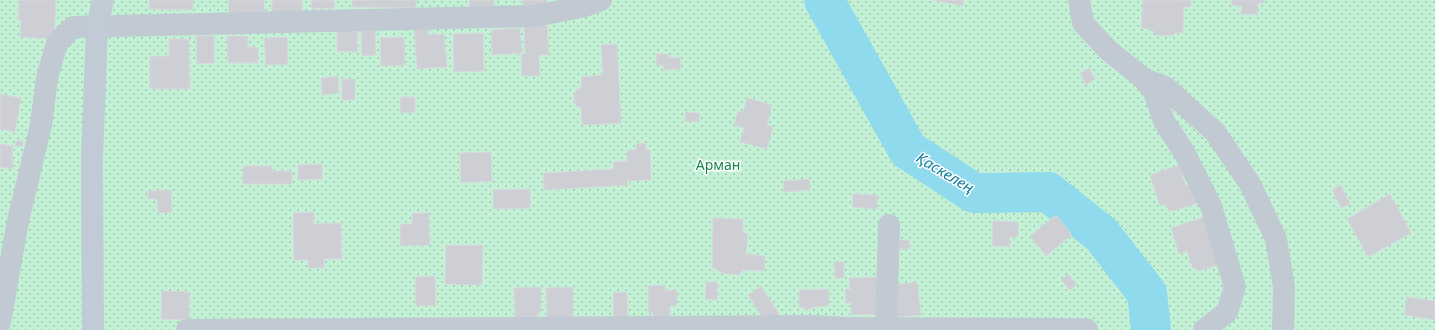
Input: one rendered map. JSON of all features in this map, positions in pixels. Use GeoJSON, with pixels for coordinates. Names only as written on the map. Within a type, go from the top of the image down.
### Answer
{"type":"FeatureCollection","features":[{"type":"Feature","properties":{"kind":"street"},"geometry":{"type":"LineString","coordinates":[[93,330],[92,159],[97,27],[103,0]]}},
{"type":"Feature","properties":{"kind":"street"},"geometry":{"type":"LineString","coordinates":[[0,322],[18,221],[41,125],[47,78],[56,43],[73,27],[535,16],[585,6],[601,0]]}},
{"type":"Feature","properties":{"kind":"street"},"geometry":{"type":"LineString","coordinates":[[1078,0],[1083,23],[1108,50],[1144,79],[1154,92],[1164,121],[1184,152],[1211,206],[1235,287],[1227,312],[1204,330]]}},
{"type":"Feature","properties":{"kind":"street"},"geometry":{"type":"LineString","coordinates":[[1144,79],[1165,87],[1215,132],[1250,184],[1276,238],[1284,287],[1283,330]]}},
{"type":"Feature","properties":{"kind":"street"},"geometry":{"type":"LineString","coordinates":[[886,328],[889,225]]}},
{"type":"Feature","properties":{"kind":"street"},"geometry":{"type":"LineString","coordinates":[[187,330],[703,328],[812,326],[849,329],[980,328],[1087,330]]}},
{"type":"Feature","properties":{"kind":"green space","name":"Арман"},"geometry":{"type":"Polygon","coordinates":[[[0,0],[1435,0],[1435,330],[0,330],[0,0]]]}},
{"type":"Feature","properties":{"kind":"building"},"geometry":{"type":"Polygon","coordinates":[[[19,0],[56,0],[54,39],[20,37],[21,20],[18,20],[19,0]]]}},
{"type":"Feature","properties":{"kind":"building"},"geometry":{"type":"Polygon","coordinates":[[[149,0],[193,0],[193,10],[149,9],[149,0]]]}},
{"type":"Feature","properties":{"kind":"building"},"geometry":{"type":"Polygon","coordinates":[[[228,0],[264,0],[265,12],[229,13],[228,0]]]}},
{"type":"Feature","properties":{"kind":"building"},"geometry":{"type":"Polygon","coordinates":[[[272,0],[302,0],[302,12],[272,13],[272,0]]]}},
{"type":"Feature","properties":{"kind":"building"},"geometry":{"type":"Polygon","coordinates":[[[311,0],[334,0],[335,8],[312,9],[311,0]]]}},
{"type":"Feature","properties":{"kind":"building"},"geometry":{"type":"Polygon","coordinates":[[[352,0],[416,0],[416,8],[352,7],[352,0]]]}},
{"type":"Feature","properties":{"kind":"building"},"geometry":{"type":"Polygon","coordinates":[[[469,0],[494,0],[494,6],[469,7],[469,0]]]}},
{"type":"Feature","properties":{"kind":"building"},"geometry":{"type":"Polygon","coordinates":[[[523,0],[547,0],[547,6],[523,6],[523,0]]]}},
{"type":"Feature","properties":{"kind":"building"},"geometry":{"type":"Polygon","coordinates":[[[933,0],[964,0],[963,6],[933,0]]]}},
{"type":"Feature","properties":{"kind":"building"},"geometry":{"type":"Polygon","coordinates":[[[1143,0],[1191,0],[1191,7],[1184,7],[1183,33],[1175,33],[1172,36],[1156,35],[1151,29],[1141,28],[1143,0]]]}},
{"type":"Feature","properties":{"kind":"building"},"geometry":{"type":"Polygon","coordinates":[[[1232,0],[1264,0],[1264,3],[1258,3],[1257,15],[1241,14],[1242,6],[1231,5],[1232,0]]]}},
{"type":"Feature","properties":{"kind":"building"},"geometry":{"type":"Polygon","coordinates":[[[547,24],[549,55],[539,55],[540,76],[522,76],[521,54],[525,53],[524,25],[547,24]]]}},
{"type":"Feature","properties":{"kind":"building"},"geometry":{"type":"Polygon","coordinates":[[[428,26],[429,35],[444,34],[447,67],[417,69],[414,27],[428,26]]]}},
{"type":"Feature","properties":{"kind":"building"},"geometry":{"type":"Polygon","coordinates":[[[520,28],[522,53],[492,55],[491,30],[520,28]]]}},
{"type":"Feature","properties":{"kind":"building"},"geometry":{"type":"Polygon","coordinates":[[[337,30],[358,31],[357,52],[337,51],[337,30]]]}},
{"type":"Feature","properties":{"kind":"building"},"geometry":{"type":"Polygon","coordinates":[[[361,30],[375,30],[376,55],[362,56],[361,30]]]}},
{"type":"Feature","properties":{"kind":"building"},"geometry":{"type":"Polygon","coordinates":[[[483,33],[484,71],[454,72],[453,34],[483,33]]]}},
{"type":"Feature","properties":{"kind":"building"},"geometry":{"type":"Polygon","coordinates":[[[196,36],[214,36],[214,63],[197,64],[196,36]]]}},
{"type":"Feature","properties":{"kind":"building"},"geometry":{"type":"Polygon","coordinates":[[[227,36],[248,36],[248,47],[258,47],[258,63],[228,63],[227,36]]]}},
{"type":"Feature","properties":{"kind":"building"},"geometry":{"type":"Polygon","coordinates":[[[287,37],[288,64],[266,65],[264,38],[287,37]]]}},
{"type":"Feature","properties":{"kind":"building"},"geometry":{"type":"Polygon","coordinates":[[[404,37],[405,65],[381,66],[380,38],[404,37]]]}},
{"type":"Feature","properties":{"kind":"building"},"geometry":{"type":"Polygon","coordinates":[[[169,39],[189,39],[190,89],[150,89],[150,56],[169,56],[169,39]]]}},
{"type":"Feature","properties":{"kind":"building"},"geometry":{"type":"Polygon","coordinates":[[[617,44],[621,123],[582,125],[581,108],[577,107],[574,102],[574,95],[576,91],[582,87],[581,77],[603,75],[601,45],[617,44]]]}},
{"type":"Feature","properties":{"kind":"building"},"geometry":{"type":"Polygon","coordinates":[[[656,54],[668,54],[669,58],[680,57],[681,69],[663,70],[663,65],[656,65],[656,54]]]}},
{"type":"Feature","properties":{"kind":"building"},"geometry":{"type":"Polygon","coordinates":[[[1089,68],[1095,79],[1086,85],[1080,73],[1089,68]]]}},
{"type":"Feature","properties":{"kind":"building"},"geometry":{"type":"Polygon","coordinates":[[[338,76],[339,93],[322,95],[321,78],[338,76]]]}},
{"type":"Feature","properties":{"kind":"building"},"geometry":{"type":"Polygon","coordinates":[[[342,79],[355,79],[355,100],[342,100],[342,79]]]}},
{"type":"Feature","properties":{"kind":"building"},"geometry":{"type":"Polygon","coordinates":[[[0,94],[21,98],[15,132],[0,129],[0,94]]]}},
{"type":"Feature","properties":{"kind":"building"},"geometry":{"type":"Polygon","coordinates":[[[400,97],[415,97],[415,112],[400,113],[400,97]]]}},
{"type":"Feature","properties":{"kind":"building"},"geometry":{"type":"Polygon","coordinates":[[[747,98],[772,105],[767,125],[773,127],[767,149],[740,142],[744,128],[734,125],[738,111],[743,112],[747,98]]]}},
{"type":"Feature","properties":{"kind":"building"},"geometry":{"type":"Polygon","coordinates":[[[685,112],[700,113],[699,122],[685,121],[685,112]]]}},
{"type":"Feature","properties":{"kind":"building"},"geometry":{"type":"Polygon","coordinates":[[[16,141],[23,141],[23,146],[15,146],[16,141]]]}},
{"type":"Feature","properties":{"kind":"building"},"geometry":{"type":"Polygon","coordinates":[[[645,143],[646,150],[650,150],[651,180],[627,181],[628,185],[544,190],[543,173],[614,169],[613,162],[627,161],[627,150],[636,150],[636,144],[645,143]]]}},
{"type":"Feature","properties":{"kind":"building"},"geometry":{"type":"Polygon","coordinates":[[[0,144],[13,146],[13,169],[0,167],[0,144]]]}},
{"type":"Feature","properties":{"kind":"building"},"geometry":{"type":"Polygon","coordinates":[[[491,152],[492,181],[461,183],[460,153],[491,152]]]}},
{"type":"Feature","properties":{"kind":"building"},"geometry":{"type":"Polygon","coordinates":[[[322,164],[322,179],[298,180],[298,165],[322,164]]]}},
{"type":"Feature","properties":{"kind":"building"},"geometry":{"type":"Polygon","coordinates":[[[1179,165],[1186,186],[1191,184],[1198,203],[1173,211],[1168,210],[1166,204],[1160,206],[1150,175],[1179,165]]]}},
{"type":"Feature","properties":{"kind":"building"},"geometry":{"type":"Polygon","coordinates":[[[243,166],[272,166],[272,171],[292,171],[292,184],[243,184],[243,166]]]}},
{"type":"Feature","properties":{"kind":"building"},"geometry":{"type":"Polygon","coordinates":[[[809,179],[810,190],[784,192],[783,181],[809,179]]]}},
{"type":"Feature","properties":{"kind":"building"},"geometry":{"type":"Polygon","coordinates":[[[1341,185],[1350,204],[1341,208],[1332,190],[1341,185]]]}},
{"type":"Feature","properties":{"kind":"building"},"geometry":{"type":"Polygon","coordinates":[[[530,189],[530,208],[493,209],[493,190],[530,189]]]}},
{"type":"Feature","properties":{"kind":"building"},"geometry":{"type":"Polygon","coordinates":[[[171,190],[172,212],[158,213],[157,199],[148,199],[148,191],[171,190]]]}},
{"type":"Feature","properties":{"kind":"building"},"geometry":{"type":"Polygon","coordinates":[[[853,194],[877,195],[877,209],[852,207],[853,194]]]}},
{"type":"Feature","properties":{"kind":"building"},"geometry":{"type":"Polygon","coordinates":[[[1390,194],[1411,233],[1368,257],[1347,219],[1390,194]]]}},
{"type":"Feature","properties":{"kind":"building"},"geometry":{"type":"Polygon","coordinates":[[[314,212],[314,224],[341,223],[342,259],[324,259],[324,268],[308,268],[308,260],[294,260],[293,213],[314,212]]]}},
{"type":"Feature","properties":{"kind":"building"},"geometry":{"type":"Polygon","coordinates":[[[412,213],[429,213],[430,245],[400,246],[400,224],[412,224],[412,213]]]}},
{"type":"Feature","properties":{"kind":"building"},"geometry":{"type":"Polygon","coordinates":[[[1056,215],[1072,235],[1046,256],[1030,236],[1056,215]]]}},
{"type":"Feature","properties":{"kind":"building"},"geometry":{"type":"Polygon","coordinates":[[[1207,216],[1223,264],[1198,271],[1192,267],[1187,251],[1179,254],[1171,228],[1207,216]]]}},
{"type":"Feature","properties":{"kind":"building"},"geometry":{"type":"Polygon","coordinates":[[[713,218],[743,219],[743,231],[748,235],[746,254],[765,256],[764,271],[744,270],[739,275],[722,273],[712,267],[713,218]]]}},
{"type":"Feature","properties":{"kind":"building"},"geometry":{"type":"Polygon","coordinates":[[[993,221],[1018,222],[1018,237],[1010,237],[1010,247],[992,246],[993,221]]]}},
{"type":"Feature","properties":{"kind":"building"},"geometry":{"type":"Polygon","coordinates":[[[895,240],[909,240],[909,249],[895,249],[895,240]]]}},
{"type":"Feature","properties":{"kind":"building"},"geometry":{"type":"Polygon","coordinates":[[[446,245],[483,245],[482,285],[445,284],[446,245]]]}},
{"type":"Feature","properties":{"kind":"building"},"geometry":{"type":"Polygon","coordinates":[[[834,262],[844,262],[844,278],[835,278],[834,262]]]}},
{"type":"Feature","properties":{"kind":"building"},"geometry":{"type":"Polygon","coordinates":[[[1068,274],[1077,284],[1070,290],[1061,280],[1068,274]]]}},
{"type":"Feature","properties":{"kind":"building"},"geometry":{"type":"Polygon","coordinates":[[[435,276],[436,305],[416,306],[415,277],[435,276]]]}},
{"type":"Feature","properties":{"kind":"building"},"geometry":{"type":"Polygon","coordinates":[[[881,277],[882,314],[851,315],[851,303],[846,303],[845,289],[850,289],[849,278],[881,277]]]}},
{"type":"Feature","properties":{"kind":"building"},"geometry":{"type":"Polygon","coordinates":[[[706,282],[718,282],[717,300],[705,299],[706,282]]]}},
{"type":"Feature","properties":{"kind":"building"},"geometry":{"type":"Polygon","coordinates":[[[917,282],[921,315],[895,317],[891,285],[917,282]]]}},
{"type":"Feature","properties":{"kind":"building"},"geometry":{"type":"Polygon","coordinates":[[[665,285],[665,291],[677,290],[677,306],[670,306],[670,318],[653,318],[653,313],[648,313],[648,286],[665,285]]]}},
{"type":"Feature","properties":{"kind":"building"},"geometry":{"type":"Polygon","coordinates":[[[761,286],[785,323],[765,322],[748,295],[761,286]]]}},
{"type":"Feature","properties":{"kind":"building"},"geometry":{"type":"Polygon","coordinates":[[[541,287],[541,311],[536,317],[515,317],[514,288],[541,287]]]}},
{"type":"Feature","properties":{"kind":"building"},"geometry":{"type":"Polygon","coordinates":[[[573,287],[573,317],[547,318],[546,288],[573,287]]]}},
{"type":"Feature","properties":{"kind":"building"},"geometry":{"type":"Polygon","coordinates":[[[829,289],[829,306],[814,307],[808,310],[799,307],[799,290],[829,289]]]}},
{"type":"Feature","properties":{"kind":"building"},"geometry":{"type":"Polygon","coordinates":[[[162,291],[190,292],[189,320],[161,319],[162,291]]]}},
{"type":"Feature","properties":{"kind":"building"},"geometry":{"type":"Polygon","coordinates":[[[627,292],[628,320],[614,320],[613,293],[627,292]]]}},
{"type":"Feature","properties":{"kind":"building"},"geometry":{"type":"Polygon","coordinates":[[[1407,297],[1435,301],[1435,320],[1404,315],[1407,297]]]}},
{"type":"Feature","properties":{"kind":"waterway","name":"Қаскелең"},"geometry":{"type":"LineString","coordinates":[[824,0],[908,150],[974,193],[1048,192],[1101,234],[1147,293],[1151,330]]}}]}
